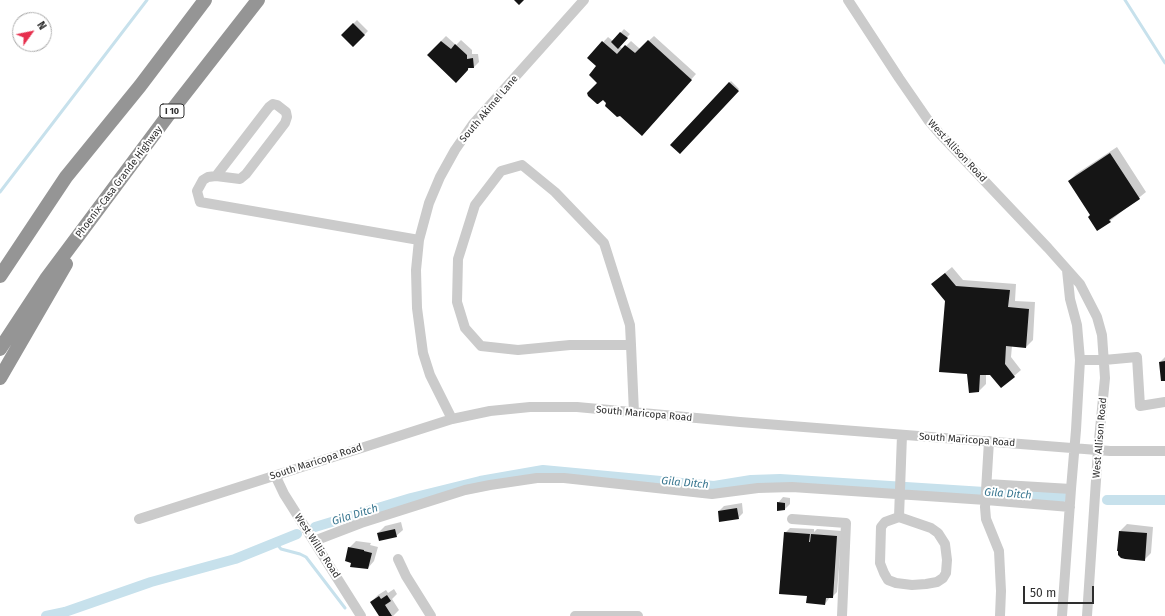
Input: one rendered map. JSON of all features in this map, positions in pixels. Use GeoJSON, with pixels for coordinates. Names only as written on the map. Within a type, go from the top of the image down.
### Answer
{"type":"FeatureCollection","features":[{"type":"Feature","properties":{"kind":"highway"},"geometry":{"type":"LineString","coordinates":[[0,260],[140,86],[205,0]]}},
{"type":"Feature","properties":{"kind":"highway","name":"Phoenix-Casa Grande Highway"},"geometry":{"type":"LineString","coordinates":[[0,350],[46,279],[174,108],[258,0]]}},
{"type":"Feature","properties":{"kind":"highway"},"geometry":{"type":"LineString","coordinates":[[0,276],[66,177]]}},
{"type":"Feature","properties":{"kind":"highway"},"geometry":{"type":"LineString","coordinates":[[0,378],[56,283],[88,224]]}},
{"type":"Feature","properties":{"kind":"street","name":"South Akimel Lane"},"geometry":{"type":"LineString","coordinates":[[452,419],[430,375],[423,353],[417,308],[416,270],[418,240],[429,203],[440,177],[455,150],[473,124],[584,0]]}},
{"type":"Feature","properties":{"kind":"street","name":"West Allison Road"},"geometry":{"type":"LineString","coordinates":[[848,0],[928,120],[1080,284],[1098,317],[1102,335],[1105,378],[1098,450],[1087,616]]}},
{"type":"Feature","properties":{"kind":"street"},"geometry":{"type":"LineString","coordinates":[[216,176],[268,107],[273,104],[277,105],[286,112],[287,117],[285,123],[246,174],[240,179],[208,176],[203,180],[197,191],[200,202],[418,240]]}},
{"type":"Feature","properties":{"kind":"street"},"geometry":{"type":"LineString","coordinates":[[631,345],[570,345],[518,350],[481,346],[465,328],[458,302],[458,259],[475,205],[501,171],[522,165],[555,192],[604,243],[630,325],[631,345],[634,413]]}},
{"type":"Feature","properties":{"kind":"street"},"geometry":{"type":"LineString","coordinates":[[1062,616],[1080,360],[1078,331],[1070,295],[1067,270]]}},
{"type":"Feature","properties":{"kind":"street"},"geometry":{"type":"LineString","coordinates":[[1080,360],[1104,360],[1137,357],[1140,406],[1165,402]]}},
{"type":"Feature","properties":{"kind":"street","name":"South Maricopa Road"},"geometry":{"type":"LineString","coordinates":[[139,518],[452,419],[490,411],[530,407],[577,407],[634,413],[1110,451],[1165,451]]}},
{"type":"Feature","properties":{"kind":"street"},"geometry":{"type":"LineString","coordinates":[[899,517],[899,479],[902,435]]}},
{"type":"Feature","properties":{"kind":"street"},"geometry":{"type":"LineString","coordinates":[[989,441],[986,519],[1000,551],[1000,616]]}},
{"type":"Feature","properties":{"kind":"street","name":"West Willis Road"},"geometry":{"type":"LineString","coordinates":[[275,475],[284,494],[361,616]]}},
{"type":"Feature","properties":{"kind":"street"},"geometry":{"type":"LineString","coordinates":[[314,541],[361,523],[465,490],[537,478],[564,478],[712,494],[770,487],[792,487],[1070,507]]}},
{"type":"Feature","properties":{"kind":"street"},"geometry":{"type":"LineString","coordinates":[[987,484],[1071,489]]}},
{"type":"Feature","properties":{"kind":"street"},"geometry":{"type":"LineString","coordinates":[[899,517],[932,528],[945,544],[947,560],[946,573],[943,578],[937,582],[912,585],[896,584],[888,580],[880,563],[881,526],[885,522],[899,517]]}},
{"type":"Feature","properties":{"kind":"street"},"geometry":{"type":"LineString","coordinates":[[792,519],[846,522],[842,616]]}},
{"type":"Feature","properties":{"kind":"street"},"geometry":{"type":"LineString","coordinates":[[398,559],[406,576],[431,616]]}},
{"type":"Feature","properties":{"kind":"street"},"geometry":{"type":"LineString","coordinates":[[575,616],[638,616]]}},
{"type":"Feature","properties":{"kind":"building"},"geometry":{"type":"Polygon","coordinates":[[[514,0],[524,0],[519,5],[514,0]]]}},
{"type":"Feature","properties":{"kind":"building"},"geometry":{"type":"Polygon","coordinates":[[[353,23],[365,35],[353,47],[341,35],[353,23]]]}},
{"type":"Feature","properties":{"kind":"building"},"geometry":{"type":"Polygon","coordinates":[[[620,32],[628,38],[618,49],[611,42],[620,32]]]}},
{"type":"Feature","properties":{"kind":"building"},"geometry":{"type":"Polygon","coordinates":[[[648,40],[692,80],[642,136],[620,116],[617,117],[605,106],[606,103],[603,100],[597,104],[588,96],[587,93],[597,83],[589,75],[596,66],[587,58],[602,41],[617,54],[625,45],[635,53],[648,40]]]}},
{"type":"Feature","properties":{"kind":"building"},"geometry":{"type":"Polygon","coordinates":[[[441,41],[451,49],[455,44],[467,55],[467,59],[473,58],[474,68],[468,68],[468,70],[456,83],[427,55],[441,41]]]}},
{"type":"Feature","properties":{"kind":"building"},"geometry":{"type":"Polygon","coordinates":[[[729,82],[739,91],[680,154],[670,145],[729,82]]]}},
{"type":"Feature","properties":{"kind":"building"},"geometry":{"type":"Polygon","coordinates":[[[1110,153],[1140,199],[1109,220],[1111,222],[1097,231],[1088,217],[1090,215],[1068,181],[1110,153]]]}},
{"type":"Feature","properties":{"kind":"building"},"geometry":{"type":"Polygon","coordinates":[[[945,273],[956,286],[1010,290],[1008,307],[1029,309],[1026,348],[1006,346],[1005,364],[1015,377],[1001,388],[990,375],[980,375],[979,392],[969,393],[967,374],[939,372],[945,301],[931,284],[945,273]]]}},
{"type":"Feature","properties":{"kind":"building"},"geometry":{"type":"Polygon","coordinates":[[[1165,361],[1165,381],[1161,381],[1159,362],[1165,361]]]}},
{"type":"Feature","properties":{"kind":"building"},"geometry":{"type":"Polygon","coordinates":[[[777,502],[785,503],[785,510],[777,511],[777,502]]]}},
{"type":"Feature","properties":{"kind":"building"},"geometry":{"type":"Polygon","coordinates":[[[737,508],[739,519],[719,522],[718,511],[737,508]]]}},
{"type":"Feature","properties":{"kind":"building"},"geometry":{"type":"Polygon","coordinates":[[[395,529],[397,537],[379,541],[377,533],[395,529]]]}},
{"type":"Feature","properties":{"kind":"building"},"geometry":{"type":"Polygon","coordinates":[[[1119,531],[1147,533],[1145,561],[1125,559],[1118,555],[1119,531]]]}},
{"type":"Feature","properties":{"kind":"building"},"geometry":{"type":"Polygon","coordinates":[[[784,532],[810,534],[809,542],[811,534],[837,536],[833,598],[826,598],[825,605],[806,603],[807,596],[779,594],[784,532]]]}},
{"type":"Feature","properties":{"kind":"building"},"geometry":{"type":"Polygon","coordinates":[[[348,547],[372,553],[368,569],[350,567],[351,563],[345,561],[348,547]]]}},
{"type":"Feature","properties":{"kind":"building"},"geometry":{"type":"Polygon","coordinates":[[[387,595],[391,601],[385,605],[392,616],[379,616],[370,602],[379,596],[381,599],[387,595]]]}},
{"type":"Feature","properties":{"kind":"waterway"},"geometry":{"type":"LineString","coordinates":[[0,192],[147,0]]}},
{"type":"Feature","properties":{"kind":"waterway"},"geometry":{"type":"LineString","coordinates":[[1125,0],[1165,63]]}},
{"type":"Feature","properties":{"kind":"waterway","name":"Gila Ditch"},"geometry":{"type":"LineString","coordinates":[[315,527],[411,498],[480,481],[543,470],[714,486],[751,480],[780,479],[1063,497]]}},
{"type":"Feature","properties":{"kind":"waterway","name":"Gila Ditch"},"geometry":{"type":"LineString","coordinates":[[1107,500],[1165,500]]}},
{"type":"Feature","properties":{"kind":"waterway","name":"Gila Ditch"},"geometry":{"type":"LineString","coordinates":[[46,616],[65,612],[151,582],[235,559],[297,534]]}},
{"type":"Feature","properties":{"kind":"waterway"},"geometry":{"type":"LineString","coordinates":[[276,543],[281,549],[306,557],[345,608]]}}]}
